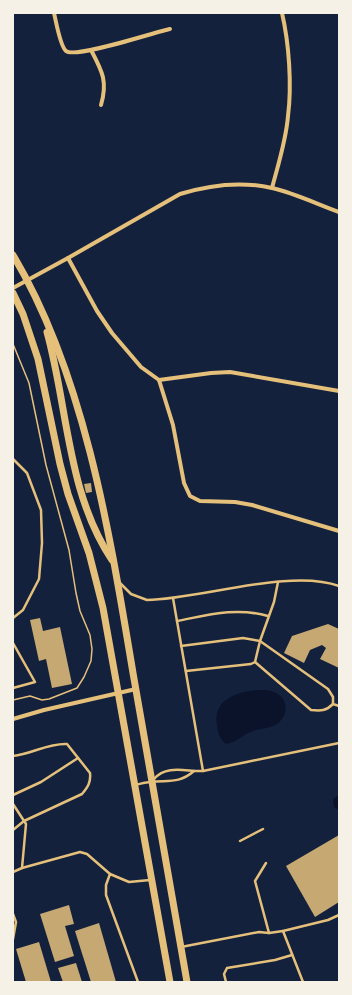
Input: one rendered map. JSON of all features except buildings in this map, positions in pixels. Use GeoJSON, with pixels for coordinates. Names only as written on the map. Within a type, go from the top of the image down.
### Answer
{"type":"FeatureCollection","features":[{"type":"Feature","properties":{"kind":"street"},"geometry":{"type":"LineString","coordinates":[[54,13],[66,52],[77,53],[91,50],[170,29]]}},
{"type":"Feature","properties":{"kind":"street"},"geometry":{"type":"LineString","coordinates":[[272,188],[281,156],[289,107],[288,60],[282,13]]}},
{"type":"Feature","properties":{"kind":"street"},"geometry":{"type":"LineString","coordinates":[[91,50],[102,69],[105,92],[101,105]]}},
{"type":"Feature","properties":{"kind":"street"},"geometry":{"type":"LineString","coordinates":[[13,288],[180,194],[200,188],[223,185],[247,185],[272,188],[339,212]]}},
{"type":"Feature","properties":{"kind":"street"},"geometry":{"type":"LineString","coordinates":[[13,255],[28,280],[55,340],[91,458],[115,564],[187,982]]}},
{"type":"Feature","properties":{"kind":"street"},"geometry":{"type":"LineString","coordinates":[[68,258],[97,311],[112,333],[140,367],[159,380],[173,425],[184,483],[190,496],[200,501],[235,502],[252,505],[339,530]]}},
{"type":"Feature","properties":{"kind":"street"},"geometry":{"type":"LineString","coordinates":[[13,293],[28,328],[38,359],[60,464],[68,494],[96,577],[103,608],[170,982]]}},
{"type":"Feature","properties":{"kind":"street"},"geometry":{"type":"LineString","coordinates":[[42,314],[53,353],[80,489],[94,528],[115,564]]}},
{"type":"Feature","properties":{"kind":"street"},"geometry":{"type":"LineString","coordinates":[[159,380],[230,372],[339,391]]}},
{"type":"Feature","properties":{"kind":"street"},"geometry":{"type":"LineString","coordinates":[[13,719],[44,710],[136,689]]}},
{"type":"Feature","properties":{"kind":"lane"},"geometry":{"type":"LineString","coordinates":[[13,459],[27,473],[40,510],[42,543],[39,579],[23,610],[13,618]]}},
{"type":"Feature","properties":{"kind":"lane"},"geometry":{"type":"LineString","coordinates":[[117,580],[137,598],[147,600],[173,598],[278,582],[312,581],[339,586]]}},
{"type":"Feature","properties":{"kind":"lane"},"geometry":{"type":"LineString","coordinates":[[255,662],[260,641],[274,602],[278,582]]}},
{"type":"Feature","properties":{"kind":"lane"},"geometry":{"type":"LineString","coordinates":[[173,598],[203,770]]}},
{"type":"Feature","properties":{"kind":"lane"},"geometry":{"type":"LineString","coordinates":[[177,621],[234,611],[253,612],[268,616]]}},
{"type":"Feature","properties":{"kind":"lane"},"geometry":{"type":"LineString","coordinates":[[181,646],[243,638],[260,641],[328,689],[333,698],[333,704],[328,709],[320,711],[311,710],[255,662]]}},
{"type":"Feature","properties":{"kind":"lane"},"geometry":{"type":"LineString","coordinates":[[13,643],[35,682],[13,688]]}},
{"type":"Feature","properties":{"kind":"lane"},"geometry":{"type":"LineString","coordinates":[[186,671],[250,664],[255,662]]}},
{"type":"Feature","properties":{"kind":"lane"},"geometry":{"type":"LineString","coordinates":[[333,704],[339,706]]}},
{"type":"Feature","properties":{"kind":"lane"},"geometry":{"type":"LineString","coordinates":[[152,781],[165,771],[185,768],[194,771],[203,770],[339,743]]}},
{"type":"Feature","properties":{"kind":"lane"},"geometry":{"type":"LineString","coordinates":[[13,756],[58,744],[67,744],[90,773],[88,787],[82,794],[24,821],[13,830]]}},
{"type":"Feature","properties":{"kind":"lane"},"geometry":{"type":"LineString","coordinates":[[13,795],[41,782],[78,758]]}},
{"type":"Feature","properties":{"kind":"lane"},"geometry":{"type":"LineString","coordinates":[[134,785],[152,781],[163,782],[186,778],[194,771]]}},
{"type":"Feature","properties":{"kind":"lane"},"geometry":{"type":"LineString","coordinates":[[13,804],[26,824],[22,868]]}},
{"type":"Feature","properties":{"kind":"lane"},"geometry":{"type":"LineString","coordinates":[[240,841],[263,829]]}},
{"type":"Feature","properties":{"kind":"lane"},"geometry":{"type":"LineString","coordinates":[[13,872],[22,868],[80,852],[87,854],[110,874],[128,882],[152,879]]}},
{"type":"Feature","properties":{"kind":"lane"},"geometry":{"type":"LineString","coordinates":[[266,862],[255,881],[269,933]]}},
{"type":"Feature","properties":{"kind":"lane"},"geometry":{"type":"LineString","coordinates":[[110,874],[106,885],[106,895],[138,982]]}},
{"type":"Feature","properties":{"kind":"lane"},"geometry":{"type":"LineString","coordinates":[[13,914],[16,922],[13,939]]}},
{"type":"Feature","properties":{"kind":"lane"},"geometry":{"type":"LineString","coordinates":[[181,948],[259,932],[269,933],[283,931],[339,916]]}},
{"type":"Feature","properties":{"kind":"lane"},"geometry":{"type":"LineString","coordinates":[[283,931],[303,982]]}},
{"type":"Feature","properties":{"kind":"lane"},"geometry":{"type":"LineString","coordinates":[[226,982],[224,974],[227,968],[275,960],[292,955]]}},
{"type":"Feature","properties":{"kind":"path"},"geometry":{"type":"LineString","coordinates":[[13,344],[29,383],[46,465],[69,550],[80,611],[90,635],[92,650],[91,662],[84,677],[76,688],[49,699],[42,700],[30,696],[13,700]]}},
{"type":"Feature","properties":{"kind":"water"},"geometry":{"type":"Polygon","coordinates":[[[259,690],[272,691],[282,698],[286,707],[284,716],[274,726],[249,732],[233,742],[226,744],[220,737],[217,725],[219,709],[229,698],[243,692],[259,690]]]}},
{"type":"Feature","properties":{"kind":"water"},"geometry":{"type":"Polygon","coordinates":[[[339,795],[339,810],[334,807],[333,799],[339,795]]]}}]}
